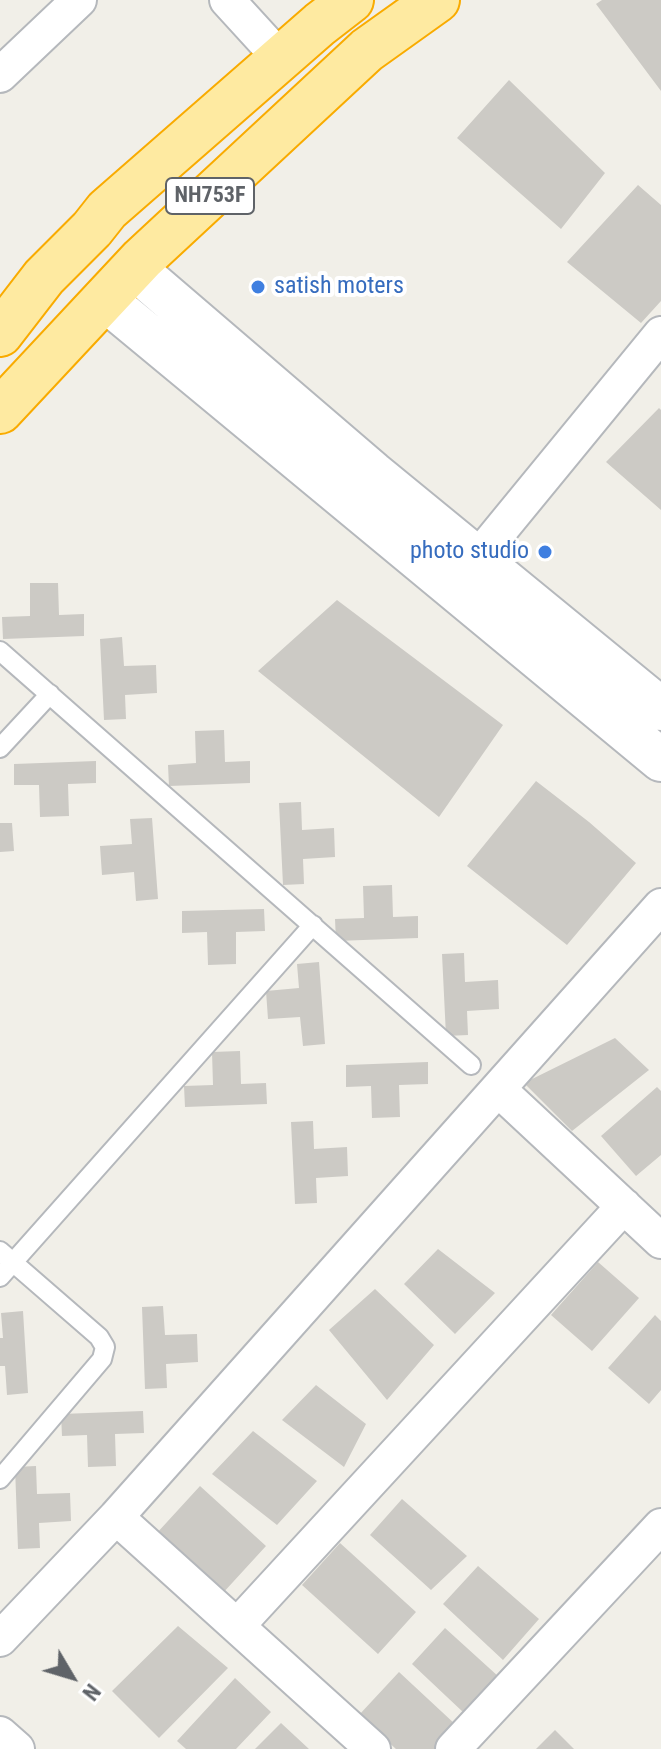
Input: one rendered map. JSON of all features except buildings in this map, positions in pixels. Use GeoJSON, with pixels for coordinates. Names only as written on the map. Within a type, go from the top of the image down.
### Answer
{"type":"FeatureCollection","features":[{"type":"Feature","properties":{"kind":"highway","name":"NH753F"},"geometry":{"type":"LineString","coordinates":[[0,334],[44,277],[107,210],[351,0]]}},
{"type":"Feature","properties":{"kind":"highway","name":"NH753F"},"geometry":{"type":"LineString","coordinates":[[0,411],[134,268],[367,50],[437,0]]}},
{"type":"Feature","properties":{"kind":"street"},"geometry":{"type":"LineString","coordinates":[[0,75],[79,0]]}},
{"type":"Feature","properties":{"kind":"street"},"geometry":{"type":"LineString","coordinates":[[227,0],[280,58]]}},
{"type":"Feature","properties":{"kind":"street"},"geometry":{"type":"LineString","coordinates":[[134,268],[373,473],[465,572],[661,760]]}},
{"type":"Feature","properties":{"kind":"street"},"geometry":{"type":"LineString","coordinates":[[104,299],[465,572],[661,709]]}},
{"type":"Feature","properties":{"kind":"street"},"geometry":{"type":"LineString","coordinates":[[465,572],[657,346]]}},
{"type":"Feature","properties":{"kind":"street"},"geometry":{"type":"LineString","coordinates":[[0,1639],[116,1517],[661,906]]}},
{"type":"Feature","properties":{"kind":"street"},"geometry":{"type":"LineString","coordinates":[[498,1089],[661,1241]]}},
{"type":"Feature","properties":{"kind":"street"},"geometry":{"type":"LineString","coordinates":[[237,1626],[624,1206]]}},
{"type":"Feature","properties":{"kind":"street"},"geometry":{"type":"LineString","coordinates":[[116,1517],[373,1749]]}},
{"type":"Feature","properties":{"kind":"street"},"geometry":{"type":"LineString","coordinates":[[453,1749],[661,1526]]}},
{"type":"Feature","properties":{"kind":"street"},"geometry":{"type":"LineString","coordinates":[[0,1734],[17,1749]]}},
{"type":"Feature","properties":{"kind":"lane"},"geometry":{"type":"LineString","coordinates":[[0,651],[471,1065]]}},
{"type":"Feature","properties":{"kind":"lane"},"geometry":{"type":"LineString","coordinates":[[0,748],[50,694]]}},
{"type":"Feature","properties":{"kind":"lane"},"geometry":{"type":"LineString","coordinates":[[0,1277],[6,1256],[313,925]]}},
{"type":"Feature","properties":{"kind":"lane"},"geometry":{"type":"LineString","coordinates":[[0,1479],[102,1359],[105,1347],[99,1337],[6,1256]]}},
{"type":"Feature","properties":{"kind":"place","name":"satish moters"},"geometry":{"type":"Point","coordinates":[258,287]}},
{"type":"Feature","properties":{"kind":"place","name":"photo studio"},"geometry":{"type":"Point","coordinates":[545,552]}}]}
